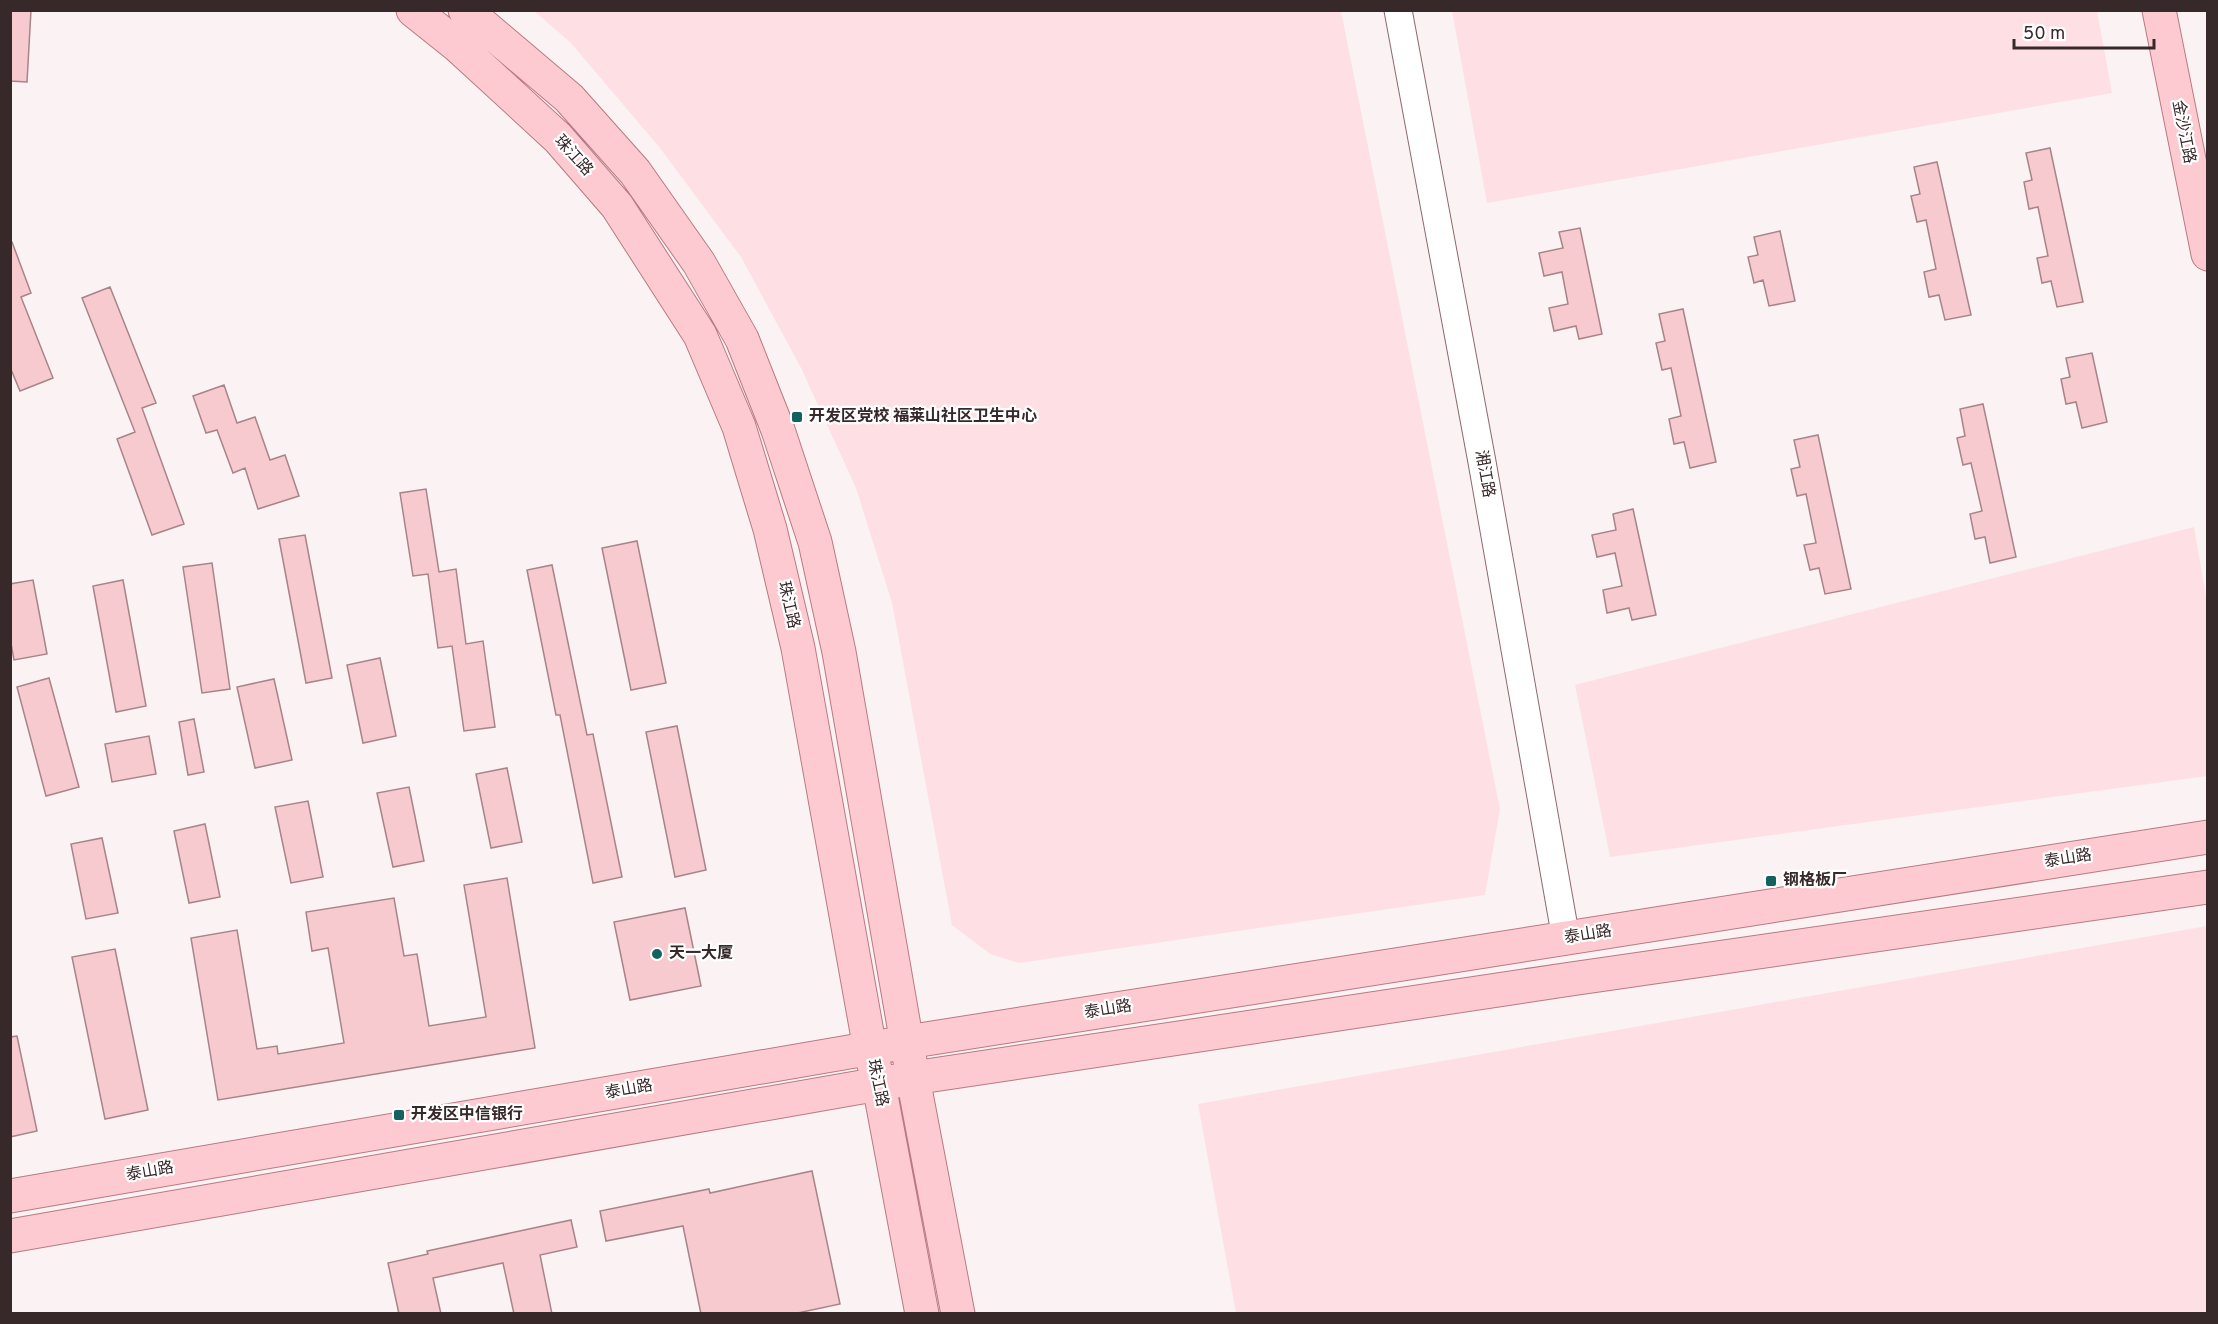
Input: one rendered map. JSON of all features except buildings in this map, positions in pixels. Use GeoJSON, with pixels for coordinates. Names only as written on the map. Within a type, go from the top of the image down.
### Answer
{"type":"FeatureCollection","features":[{"type":"Feature","properties":{"kind":"main road","name":"珠江路"},"geometry":{"type":"LineString","coordinates":[[413,10],[458,46],[558,138],[617,206],[700,335],[739,427],[770,529],[798,648],[870,1049],[879,1085],[922,1314]]}},
{"type":"Feature","properties":{"kind":"main road"},"geometry":{"type":"LineString","coordinates":[[465,10],[569,98],[635,172],[699,263],[742,339],[778,430],[815,542],[839,651],[913,1078],[958,1314]]}},
{"type":"Feature","properties":{"kind":"main road","name":"金沙江路"},"geometry":{"type":"LineString","coordinates":[[2159,10],[2208,254]]}},
{"type":"Feature","properties":{"kind":"main road","name":"泰山路"},"geometry":{"type":"LineString","coordinates":[[10,1196],[907,1042],[2208,837]]}},
{"type":"Feature","properties":{"kind":"main road"},"geometry":{"type":"LineString","coordinates":[[10,1236],[913,1078],[1571,979],[2208,887]]}},
{"type":"Feature","properties":{"kind":"street","name":"湘江路"},"geometry":{"type":"LineString","coordinates":[[1398,10],[1480,450],[1566,939]]}},
{"type":"Feature","properties":{"kind":"shaded area"},"geometry":{"type":"Polygon","coordinates":[[[534,11],[1341,11],[1500,809],[1485,895],[1019,963],[990,954],[952,925],[892,603],[856,488],[801,368],[741,257],[660,148],[570,42],[534,11]]]}},
{"type":"Feature","properties":{"kind":"shaded area"},"geometry":{"type":"Polygon","coordinates":[[[1452,11],[2097,11],[2112,93],[1487,203],[1452,11]]]}},
{"type":"Feature","properties":{"kind":"shaded area"},"geometry":{"type":"Polygon","coordinates":[[[2194,527],[2207,602],[2207,776],[1610,857],[1575,685],[2194,527]]]}},
{"type":"Feature","properties":{"kind":"shaded area"},"geometry":{"type":"Polygon","coordinates":[[[2207,926],[2207,1313],[1236,1313],[1198,1104],[2207,926]]]}},
{"type":"Feature","properties":{"kind":"place","name":"开发区党校 福莱山社区卫生中心"},"geometry":{"type":"Point","coordinates":[797,417]}},
{"type":"Feature","properties":{"kind":"place","name":"钢格板厂"},"geometry":{"type":"Point","coordinates":[1771,881]}},
{"type":"Feature","properties":{"kind":"place","name":"天一大厦"},"geometry":{"type":"Point","coordinates":[657,954]}},
{"type":"Feature","properties":{"kind":"place","name":"开发区中信银行"},"geometry":{"type":"Point","coordinates":[399,1115]}}]}
